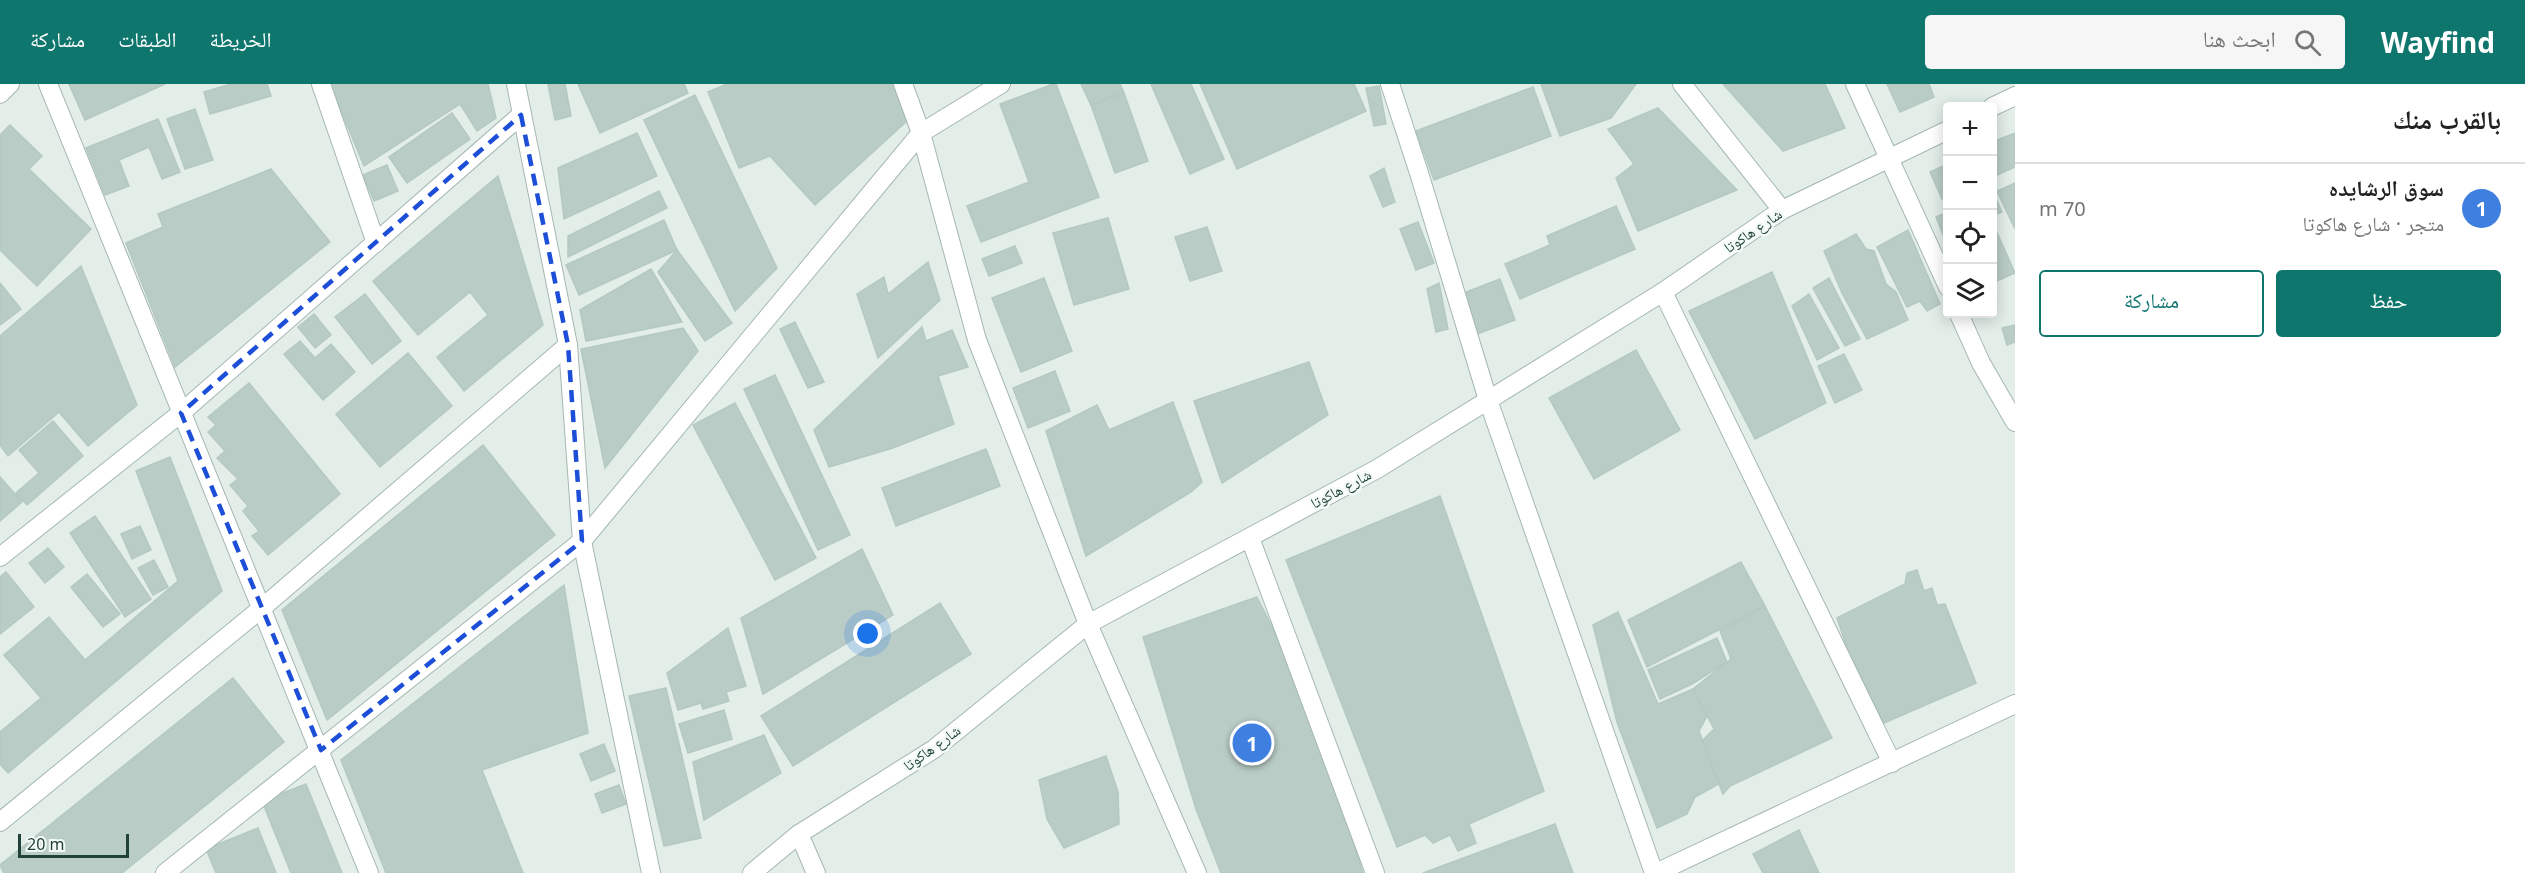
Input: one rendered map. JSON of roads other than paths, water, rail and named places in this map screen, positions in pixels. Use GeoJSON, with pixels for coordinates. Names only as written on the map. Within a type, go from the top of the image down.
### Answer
{"type":"FeatureCollection","features":[{"type":"Feature","properties":{"kind":"street"},"geometry":{"type":"LineString","coordinates":[[0,94],[10,84]]}},
{"type":"Feature","properties":{"kind":"street"},"geometry":{"type":"LineString","coordinates":[[48,84],[321,750],[369,873]]}},
{"type":"Feature","properties":{"kind":"street"},"geometry":{"type":"LineString","coordinates":[[321,84],[376,243]]}},
{"type":"Feature","properties":{"kind":"street"},"geometry":{"type":"LineString","coordinates":[[516,84],[568,345],[582,541],[651,873]]}},
{"type":"Feature","properties":{"kind":"street"},"geometry":{"type":"LineString","coordinates":[[903,84],[921,134],[977,340],[1088,624],[1197,873]]}},
{"type":"Feature","properties":{"kind":"street"},"geometry":{"type":"LineString","coordinates":[[165,873],[582,541],[921,134],[1001,84]]}},
{"type":"Feature","properties":{"kind":"street"},"geometry":{"type":"LineString","coordinates":[[1390,84],[1488,400],[1655,873],[2015,704]]}},
{"type":"Feature","properties":{"kind":"street"},"geometry":{"type":"LineString","coordinates":[[1682,84],[1782,210]]}},
{"type":"Feature","properties":{"kind":"street"},"geometry":{"type":"LineString","coordinates":[[1855,84],[1943,278]]}},
{"type":"Feature","properties":{"kind":"street"},"geometry":{"type":"LineString","coordinates":[[1997,105],[2015,96]]}},
{"type":"Feature","properties":{"kind":"street"},"geometry":{"type":"LineString","coordinates":[[0,556],[181,413],[521,115]]}},
{"type":"Feature","properties":{"kind":"street","name":"شارع هاكوتا"},"geometry":{"type":"LineString","coordinates":[[752,873],[799,834],[934,749],[1088,624],[1377,469],[1663,292],[1782,210],[1943,132]]}},
{"type":"Feature","properties":{"kind":"street"},"geometry":{"type":"LineString","coordinates":[[1663,292],[1892,763]]}},
{"type":"Feature","properties":{"kind":"street"},"geometry":{"type":"LineString","coordinates":[[1961,318],[1981,363],[2015,422]]}},
{"type":"Feature","properties":{"kind":"street"},"geometry":{"type":"LineString","coordinates":[[0,822],[262,608],[568,345]]}},
{"type":"Feature","properties":{"kind":"street"},"geometry":{"type":"LineString","coordinates":[[1250,538],[1375,873]]}},
{"type":"Feature","properties":{"kind":"street"},"geometry":{"type":"LineString","coordinates":[[799,834],[816,873]]}},
{"type":"Feature","properties":{"kind":"place","name":"سوق الرشايده"},"geometry":{"type":"Point","coordinates":[1252,743]}}]}
